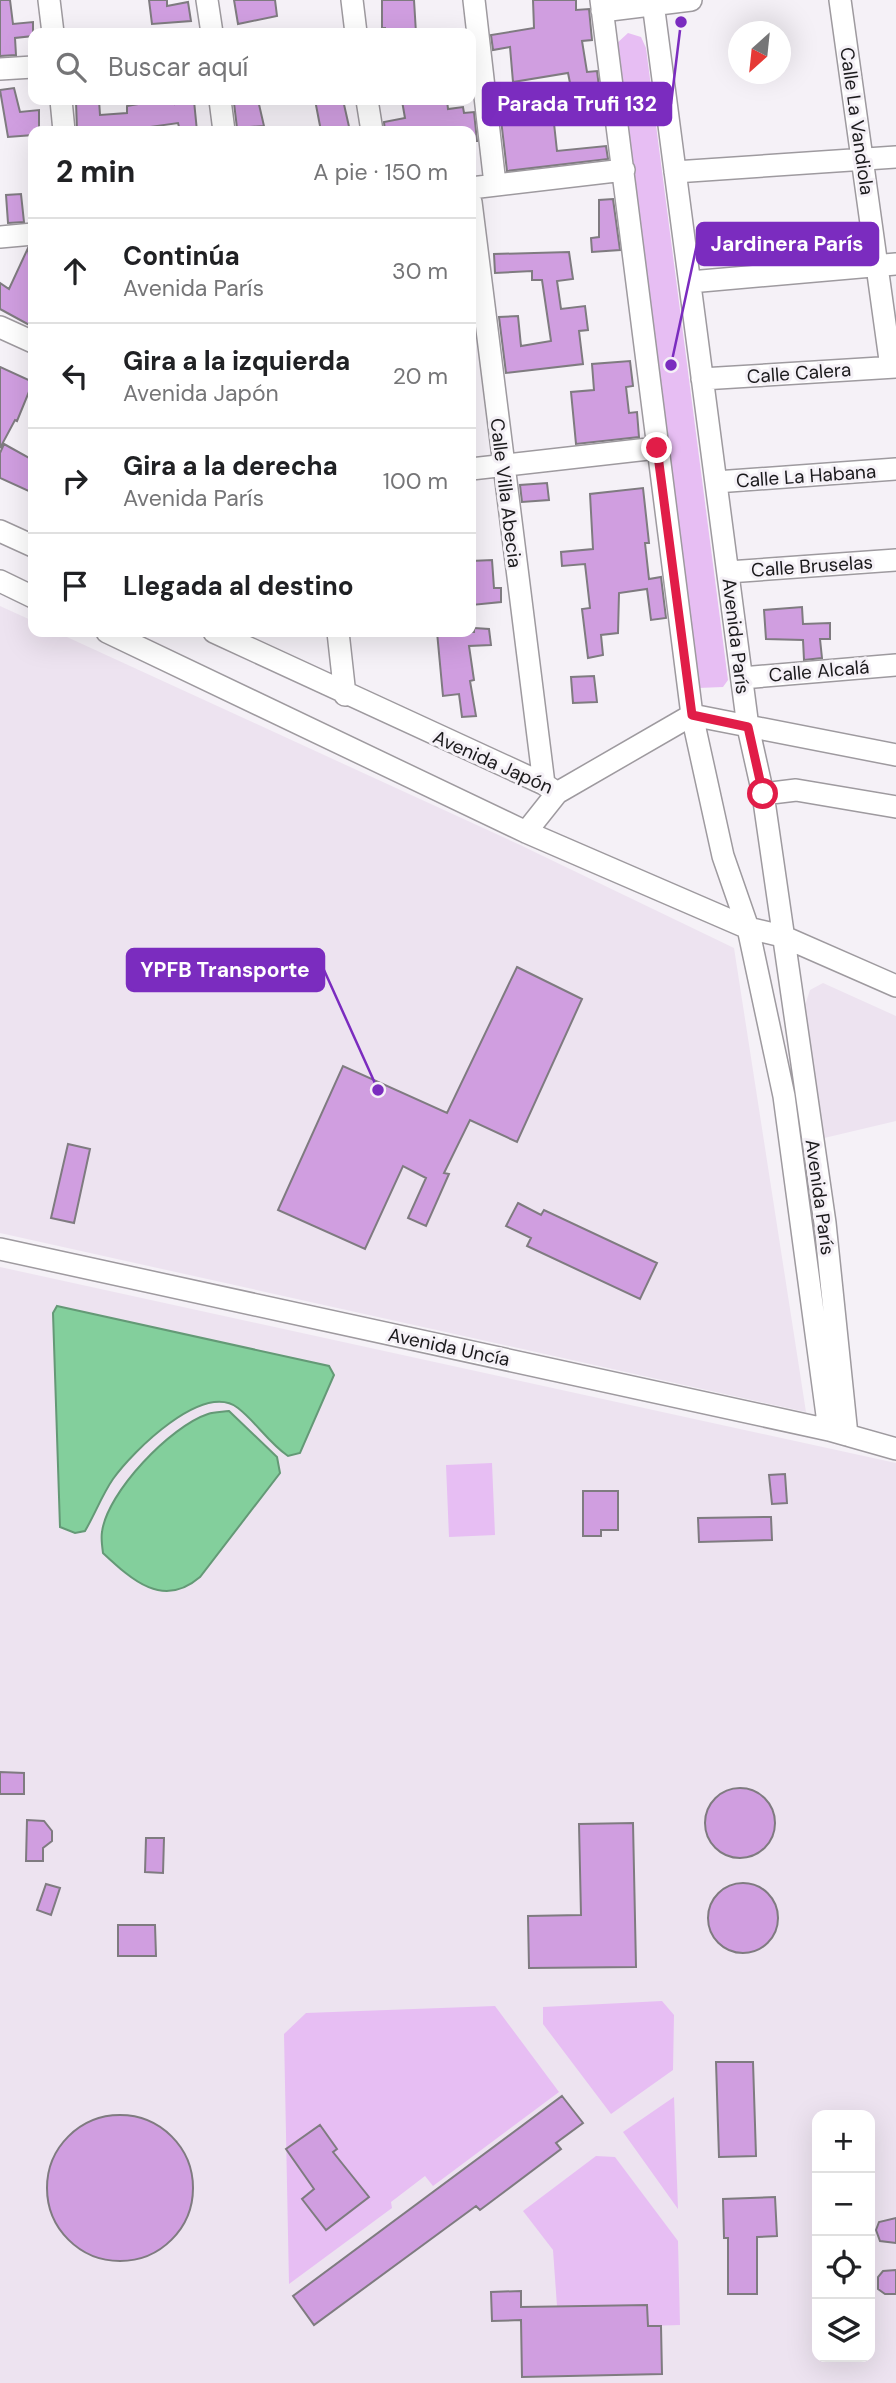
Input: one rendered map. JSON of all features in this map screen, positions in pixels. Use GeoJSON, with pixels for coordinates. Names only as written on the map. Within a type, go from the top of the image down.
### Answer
{"type":"FeatureCollection","features":[{"type":"Feature","properties":{"kind":"street"},"geometry":{"type":"LineString","coordinates":[[49,0],[52,28]]}},
{"type":"Feature","properties":{"kind":"street"},"geometry":{"type":"LineString","coordinates":[[207,0],[211,28]]}},
{"type":"Feature","properties":{"kind":"street"},"geometry":{"type":"LineString","coordinates":[[352,0],[355,28]]}},
{"type":"Feature","properties":{"kind":"street"},"geometry":{"type":"LineString","coordinates":[[474,0],[495,184]]}},
{"type":"Feature","properties":{"kind":"street"},"geometry":{"type":"LineString","coordinates":[[602,6],[691,0]]}},
{"type":"Feature","properties":{"kind":"street","name":"Calle La Vandiola"},"geometry":{"type":"LineString","coordinates":[[840,0],[862,159],[887,265],[894,367]]}},
{"type":"Feature","properties":{"kind":"street","name":"Avenida París"},"geometry":{"type":"LineString","coordinates":[[653,3],[748,727],[763,794],[825,1223],[838,1432]]}},
{"type":"Feature","properties":{"kind":"street","name":"Avenida París"},"geometry":{"type":"LineString","coordinates":[[602,6],[692,715],[723,856],[748,928],[784,1096],[838,1432]]}},
{"type":"Feature","properties":{"kind":"street"},"geometry":{"type":"LineString","coordinates":[[0,69],[28,67]]}},
{"type":"Feature","properties":{"kind":"street"},"geometry":{"type":"LineString","coordinates":[[61,105],[64,126]]}},
{"type":"Feature","properties":{"kind":"street"},"geometry":{"type":"LineString","coordinates":[[221,105],[223,126]]}},
{"type":"Feature","properties":{"kind":"street"},"geometry":{"type":"LineString","coordinates":[[368,105],[371,126]]}},
{"type":"Feature","properties":{"kind":"street"},"geometry":{"type":"LineString","coordinates":[[675,172],[896,157]]}},
{"type":"Feature","properties":{"kind":"street"},"geometry":{"type":"LineString","coordinates":[[476,187],[624,170]]}},
{"type":"Feature","properties":{"kind":"street"},"geometry":{"type":"LineString","coordinates":[[0,237],[28,234]]}},
{"type":"Feature","properties":{"kind":"street","name":"Calle Villa Abecia"},"geometry":{"type":"LineString","coordinates":[[476,245],[502,466],[551,789]]}},
{"type":"Feature","properties":{"kind":"street"},"geometry":{"type":"LineString","coordinates":[[690,282],[887,265]]}},
{"type":"Feature","properties":{"kind":"street"},"geometry":{"type":"LineString","coordinates":[[0,327],[28,340]]}},
{"type":"Feature","properties":{"kind":"street","name":"Calle Calera"},"geometry":{"type":"LineString","coordinates":[[702,379],[894,367]]}},
{"type":"Feature","properties":{"kind":"street"},"geometry":{"type":"LineString","coordinates":[[476,469],[657,448]]}},
{"type":"Feature","properties":{"kind":"street","name":"Calle La Habana"},"geometry":{"type":"LineString","coordinates":[[716,482],[896,469]]}},
{"type":"Feature","properties":{"kind":"street"},"geometry":{"type":"LineString","coordinates":[[0,531],[28,544]]}},
{"type":"Feature","properties":{"kind":"street","name":"Calle Bruselas"},"geometry":{"type":"LineString","coordinates":[[728,572],[896,560]]}},
{"type":"Feature","properties":{"kind":"street"},"geometry":{"type":"LineString","coordinates":[[0,581],[28,595]]}},
{"type":"Feature","properties":{"kind":"street"},"geometry":{"type":"LineString","coordinates":[[117,637],[526,832],[748,928],[782,936],[896,986]]}},
{"type":"Feature","properties":{"kind":"street","name":"Avenida Japón"},"geometry":{"type":"LineString","coordinates":[[225,637],[551,789],[692,715]]}},
{"type":"Feature","properties":{"kind":"street"},"geometry":{"type":"LineString","coordinates":[[339,637],[345,695]]}},
{"type":"Feature","properties":{"kind":"street","name":"Calle Alcalá"},"geometry":{"type":"LineString","coordinates":[[742,678],[896,665]]}},
{"type":"Feature","properties":{"kind":"street"},"geometry":{"type":"LineString","coordinates":[[692,715],[896,755]]}},
{"type":"Feature","properties":{"kind":"street"},"geometry":{"type":"LineString","coordinates":[[526,832],[551,789]]}},
{"type":"Feature","properties":{"kind":"street"},"geometry":{"type":"LineString","coordinates":[[763,794],[796,790],[896,807]]}},
{"type":"Feature","properties":{"kind":"street","name":"Avenida Uncía"},"geometry":{"type":"LineString","coordinates":[[0,1249],[838,1432],[896,1449]]}},
{"type":"Feature","properties":{"kind":"shaded area"},"geometry":{"type":"Polygon","coordinates":[[[628,33],[641,37],[646,48],[728,680],[723,687],[698,688],[615,45],[628,33]]]}},
{"type":"Feature","properties":{"kind":"shaded area"},"geometry":{"type":"Polygon","coordinates":[[[0,606],[28,619],[28,637],[67,637],[518,844],[734,948],[806,1412],[0,1233],[0,606]]]}},
{"type":"Feature","properties":{"kind":"shaded area"},"geometry":{"type":"Polygon","coordinates":[[[823,983],[896,1016],[896,1121],[820,1139],[805,1005],[810,990],[823,983]]]}},
{"type":"Feature","properties":{"kind":"shaded area"},"geometry":{"type":"Polygon","coordinates":[[[0,1267],[896,1463],[896,2383],[0,2383],[0,1267]]]}},
{"type":"Feature","properties":{"kind":"shaded area"},"geometry":{"type":"Polygon","coordinates":[[[57,1306],[329,1366],[334,1375],[300,1453],[288,1456],[238,1408],[223,1402],[206,1404],[169,1423],[136,1453],[105,1491],[85,1531],[75,1533],[60,1527],[53,1313],[57,1306]]]}},
{"type":"Feature","properties":{"kind":"shaded area"},"geometry":{"type":"Polygon","coordinates":[[[229,1411],[277,1457],[280,1473],[200,1577],[173,1591],[148,1587],[125,1573],[103,1553],[102,1534],[106,1516],[128,1480],[160,1446],[193,1421],[210,1413],[229,1411]]]}},
{"type":"Feature","properties":{"kind":"shaded area"},"geometry":{"type":"Polygon","coordinates":[[[492,1463],[495,1535],[449,1537],[446,1465],[492,1463]]]}},
{"type":"Feature","properties":{"kind":"shaded area"},"geometry":{"type":"Polygon","coordinates":[[[662,2001],[674,2015],[673,2070],[611,2114],[543,2024],[543,2007],[662,2001]]]}},
{"type":"Feature","properties":{"kind":"shaded area"},"geometry":{"type":"Polygon","coordinates":[[[495,2006],[559,2092],[433,2186],[425,2176],[391,2202],[392,2208],[289,2284],[284,2034],[306,2013],[495,2006]]]}},
{"type":"Feature","properties":{"kind":"shaded area"},"geometry":{"type":"Polygon","coordinates":[[[674,2097],[678,2209],[623,2132],[674,2097]]]}},
{"type":"Feature","properties":{"kind":"shaded area"},"geometry":{"type":"Polygon","coordinates":[[[596,2156],[615,2157],[678,2241],[680,2325],[648,2326],[647,2305],[557,2306],[553,2250],[523,2211],[596,2156]]]}},
{"type":"Feature","properties":{"kind":"building"},"geometry":{"type":"Polygon","coordinates":[[[0,0],[10,0],[13,24],[33,22],[33,28],[28,28],[28,37],[15,38],[16,55],[0,56],[0,0]]]}},
{"type":"Feature","properties":{"kind":"building"},"geometry":{"type":"Polygon","coordinates":[[[149,0],[167,0],[167,6],[188,2],[191,21],[152,24],[149,0]]]}},
{"type":"Feature","properties":{"kind":"building"},"geometry":{"type":"Polygon","coordinates":[[[234,0],[275,0],[277,16],[238,24],[234,0]]]}},
{"type":"Feature","properties":{"kind":"building"},"geometry":{"type":"Polygon","coordinates":[[[382,0],[414,0],[416,28],[382,28],[382,0]]]}},
{"type":"Feature","properties":{"kind":"building"},"geometry":{"type":"Polygon","coordinates":[[[533,0],[576,0],[576,10],[589,9],[592,40],[582,41],[587,72],[597,71],[601,103],[575,108],[568,73],[513,82],[510,47],[493,50],[491,35],[534,28],[533,0]]]}},
{"type":"Feature","properties":{"kind":"building"},"geometry":{"type":"Polygon","coordinates":[[[14,88],[20,112],[39,110],[39,126],[28,126],[28,135],[8,137],[0,90],[14,88]]]}},
{"type":"Feature","properties":{"kind":"building"},"geometry":{"type":"Polygon","coordinates":[[[76,105],[99,105],[100,115],[127,113],[127,106],[133,105],[194,105],[196,126],[179,126],[178,123],[156,126],[77,126],[76,105]]]}},
{"type":"Feature","properties":{"kind":"building"},"geometry":{"type":"Polygon","coordinates":[[[234,105],[259,105],[264,126],[237,126],[234,105]]]}},
{"type":"Feature","properties":{"kind":"building"},"geometry":{"type":"Polygon","coordinates":[[[316,105],[344,105],[349,126],[320,126],[316,105]]]}},
{"type":"Feature","properties":{"kind":"building"},"geometry":{"type":"Polygon","coordinates":[[[403,105],[448,105],[448,109],[463,107],[464,113],[474,112],[475,126],[384,126],[384,122],[405,118],[403,105]]]}},
{"type":"Feature","properties":{"kind":"building"},"geometry":{"type":"Polygon","coordinates":[[[552,105],[557,151],[606,146],[608,159],[507,171],[500,111],[552,105]]]}},
{"type":"Feature","properties":{"kind":"building"},"geometry":{"type":"Polygon","coordinates":[[[21,194],[24,222],[8,223],[6,195],[21,194]]]}},
{"type":"Feature","properties":{"kind":"building"},"geometry":{"type":"Polygon","coordinates":[[[613,199],[620,250],[592,252],[591,238],[599,237],[599,200],[613,199]]]}},
{"type":"Feature","properties":{"kind":"building"},"geometry":{"type":"Polygon","coordinates":[[[28,248],[28,324],[0,309],[0,283],[9,289],[28,248]]]}},
{"type":"Feature","properties":{"kind":"building"},"geometry":{"type":"Polygon","coordinates":[[[569,252],[573,279],[557,281],[561,309],[585,306],[588,330],[579,331],[583,364],[506,373],[499,317],[518,316],[521,346],[551,341],[542,280],[532,280],[532,271],[495,273],[494,254],[569,252]]]}},
{"type":"Feature","properties":{"kind":"building"},"geometry":{"type":"Polygon","coordinates":[[[630,361],[633,386],[626,387],[629,413],[637,412],[639,437],[576,444],[571,392],[594,390],[592,364],[630,361]]]}},
{"type":"Feature","properties":{"kind":"building"},"geometry":{"type":"Polygon","coordinates":[[[0,367],[28,380],[28,394],[17,421],[15,420],[0,448],[0,367]]]}},
{"type":"Feature","properties":{"kind":"building"},"geometry":{"type":"Polygon","coordinates":[[[4,444],[28,457],[28,491],[0,478],[0,453],[4,444]]]}},
{"type":"Feature","properties":{"kind":"building"},"geometry":{"type":"Polygon","coordinates":[[[547,483],[549,500],[522,502],[520,485],[547,483]]]}},
{"type":"Feature","properties":{"kind":"building"},"geometry":{"type":"Polygon","coordinates":[[[643,488],[649,543],[645,543],[649,579],[661,577],[666,618],[651,620],[647,589],[619,593],[618,633],[601,635],[603,655],[588,658],[582,609],[590,608],[585,564],[562,566],[561,552],[593,549],[590,494],[643,488]]]}},
{"type":"Feature","properties":{"kind":"building"},"geometry":{"type":"Polygon","coordinates":[[[492,560],[494,588],[501,588],[501,602],[476,605],[476,561],[492,560]]]}},
{"type":"Feature","properties":{"kind":"building"},"geometry":{"type":"Polygon","coordinates":[[[802,607],[803,624],[830,623],[830,639],[820,639],[822,658],[804,660],[803,640],[766,639],[764,610],[802,607]]]}},
{"type":"Feature","properties":{"kind":"building"},"geometry":{"type":"Polygon","coordinates":[[[476,628],[489,629],[491,645],[469,646],[474,680],[470,681],[476,716],[462,717],[459,694],[443,696],[437,637],[476,637],[476,628]]]}},
{"type":"Feature","properties":{"kind":"building"},"geometry":{"type":"Polygon","coordinates":[[[594,676],[597,702],[573,703],[571,677],[594,676]]]}},
{"type":"Feature","properties":{"kind":"building"},"geometry":{"type":"Polygon","coordinates":[[[517,967],[582,999],[517,1142],[470,1120],[444,1173],[449,1174],[426,1226],[408,1218],[426,1178],[403,1166],[365,1249],[278,1210],[343,1066],[447,1113],[517,967]]]}},
{"type":"Feature","properties":{"kind":"building"},"geometry":{"type":"Polygon","coordinates":[[[68,1144],[90,1149],[74,1223],[51,1218],[68,1144]]]}},
{"type":"Feature","properties":{"kind":"building"},"geometry":{"type":"Polygon","coordinates":[[[518,1203],[541,1215],[544,1210],[657,1263],[640,1299],[527,1246],[531,1238],[506,1226],[518,1203]]]}},
{"type":"Feature","properties":{"kind":"building"},"geometry":{"type":"Polygon","coordinates":[[[785,1474],[787,1503],[772,1504],[769,1475],[785,1474]]]}},
{"type":"Feature","properties":{"kind":"building"},"geometry":{"type":"Polygon","coordinates":[[[583,1491],[618,1491],[618,1530],[601,1530],[601,1536],[583,1536],[583,1491]]]}},
{"type":"Feature","properties":{"kind":"building"},"geometry":{"type":"Polygon","coordinates":[[[771,1517],[772,1540],[699,1542],[698,1518],[771,1517]]]}},
{"type":"Feature","properties":{"kind":"building"},"geometry":{"type":"Polygon","coordinates":[[[0,1772],[24,1773],[24,1794],[0,1794],[0,1772]]]}},
{"type":"Feature","properties":{"kind":"building"},"geometry":{"type":"Polygon","coordinates":[[[740,1788],[765,1798],[775,1823],[765,1848],[740,1858],[715,1848],[705,1823],[715,1798],[740,1788]]]}},
{"type":"Feature","properties":{"kind":"building"},"geometry":{"type":"Polygon","coordinates":[[[27,1820],[44,1821],[52,1831],[52,1841],[43,1848],[43,1861],[26,1861],[27,1820]]]}},
{"type":"Feature","properties":{"kind":"building"},"geometry":{"type":"Polygon","coordinates":[[[633,1823],[636,1967],[529,1968],[528,1916],[581,1915],[579,1824],[633,1823]]]}},
{"type":"Feature","properties":{"kind":"building"},"geometry":{"type":"Polygon","coordinates":[[[146,1838],[164,1838],[163,1873],[145,1872],[146,1838]]]}},
{"type":"Feature","properties":{"kind":"building"},"geometry":{"type":"Polygon","coordinates":[[[743,1883],[768,1893],[778,1918],[768,1943],[743,1953],[718,1943],[708,1918],[718,1893],[743,1883]]]}},
{"type":"Feature","properties":{"kind":"building"},"geometry":{"type":"Polygon","coordinates":[[[46,1884],[60,1888],[51,1915],[37,1910],[46,1884]]]}},
{"type":"Feature","properties":{"kind":"building"},"geometry":{"type":"Polygon","coordinates":[[[118,1925],[155,1925],[156,1956],[118,1956],[118,1925]]]}},
{"type":"Feature","properties":{"kind":"building"},"geometry":{"type":"Polygon","coordinates":[[[716,2062],[753,2062],[756,2156],[719,2157],[716,2062]]]}},
{"type":"Feature","properties":{"kind":"building"},"geometry":{"type":"Polygon","coordinates":[[[562,2096],[583,2123],[556,2143],[561,2149],[480,2210],[476,2206],[314,2325],[293,2296],[562,2096]]]}},
{"type":"Feature","properties":{"kind":"building"},"geometry":{"type":"Polygon","coordinates":[[[120,2115],[148,2121],[171,2137],[187,2160],[193,2188],[187,2216],[171,2239],[148,2255],[120,2261],[92,2255],[69,2239],[53,2216],[47,2188],[53,2160],[69,2137],[92,2121],[120,2115]]]}},
{"type":"Feature","properties":{"kind":"building"},"geometry":{"type":"Polygon","coordinates":[[[320,2125],[337,2149],[333,2152],[369,2197],[326,2230],[302,2199],[314,2189],[286,2149],[320,2125]]]}},
{"type":"Feature","properties":{"kind":"building"},"geometry":{"type":"Polygon","coordinates":[[[775,2197],[777,2236],[757,2237],[757,2294],[728,2294],[728,2238],[724,2238],[723,2199],[775,2197]]]}},
{"type":"Feature","properties":{"kind":"building"},"geometry":{"type":"Polygon","coordinates":[[[896,2218],[896,2243],[880,2241],[876,2230],[879,2222],[896,2218]]]}},
{"type":"Feature","properties":{"kind":"building"},"geometry":{"type":"Polygon","coordinates":[[[896,2270],[896,2294],[885,2294],[878,2289],[878,2277],[883,2271],[896,2270]]]}},
{"type":"Feature","properties":{"kind":"building"},"geometry":{"type":"Polygon","coordinates":[[[521,2291],[521,2307],[647,2305],[648,2326],[661,2326],[662,2374],[522,2377],[521,2320],[492,2321],[491,2292],[521,2291]]]}},
{"type":"Feature","properties":{"kind":"place","name":"Parada Trufi 132"},"geometry":{"type":"Point","coordinates":[681,22]}},
{"type":"Feature","properties":{"kind":"place","name":"Jardinera París"},"geometry":{"type":"Point","coordinates":[671,365]}},
{"type":"Feature","properties":{"kind":"place","name":"YPFB Transporte"},"geometry":{"type":"Point","coordinates":[378,1090]}},
{"type":"Feature","properties":{"kind":"route"},"geometry":{"type":"LineString","coordinates":[[657,448],[692,715],[748,727],[763,794]]}}]}
